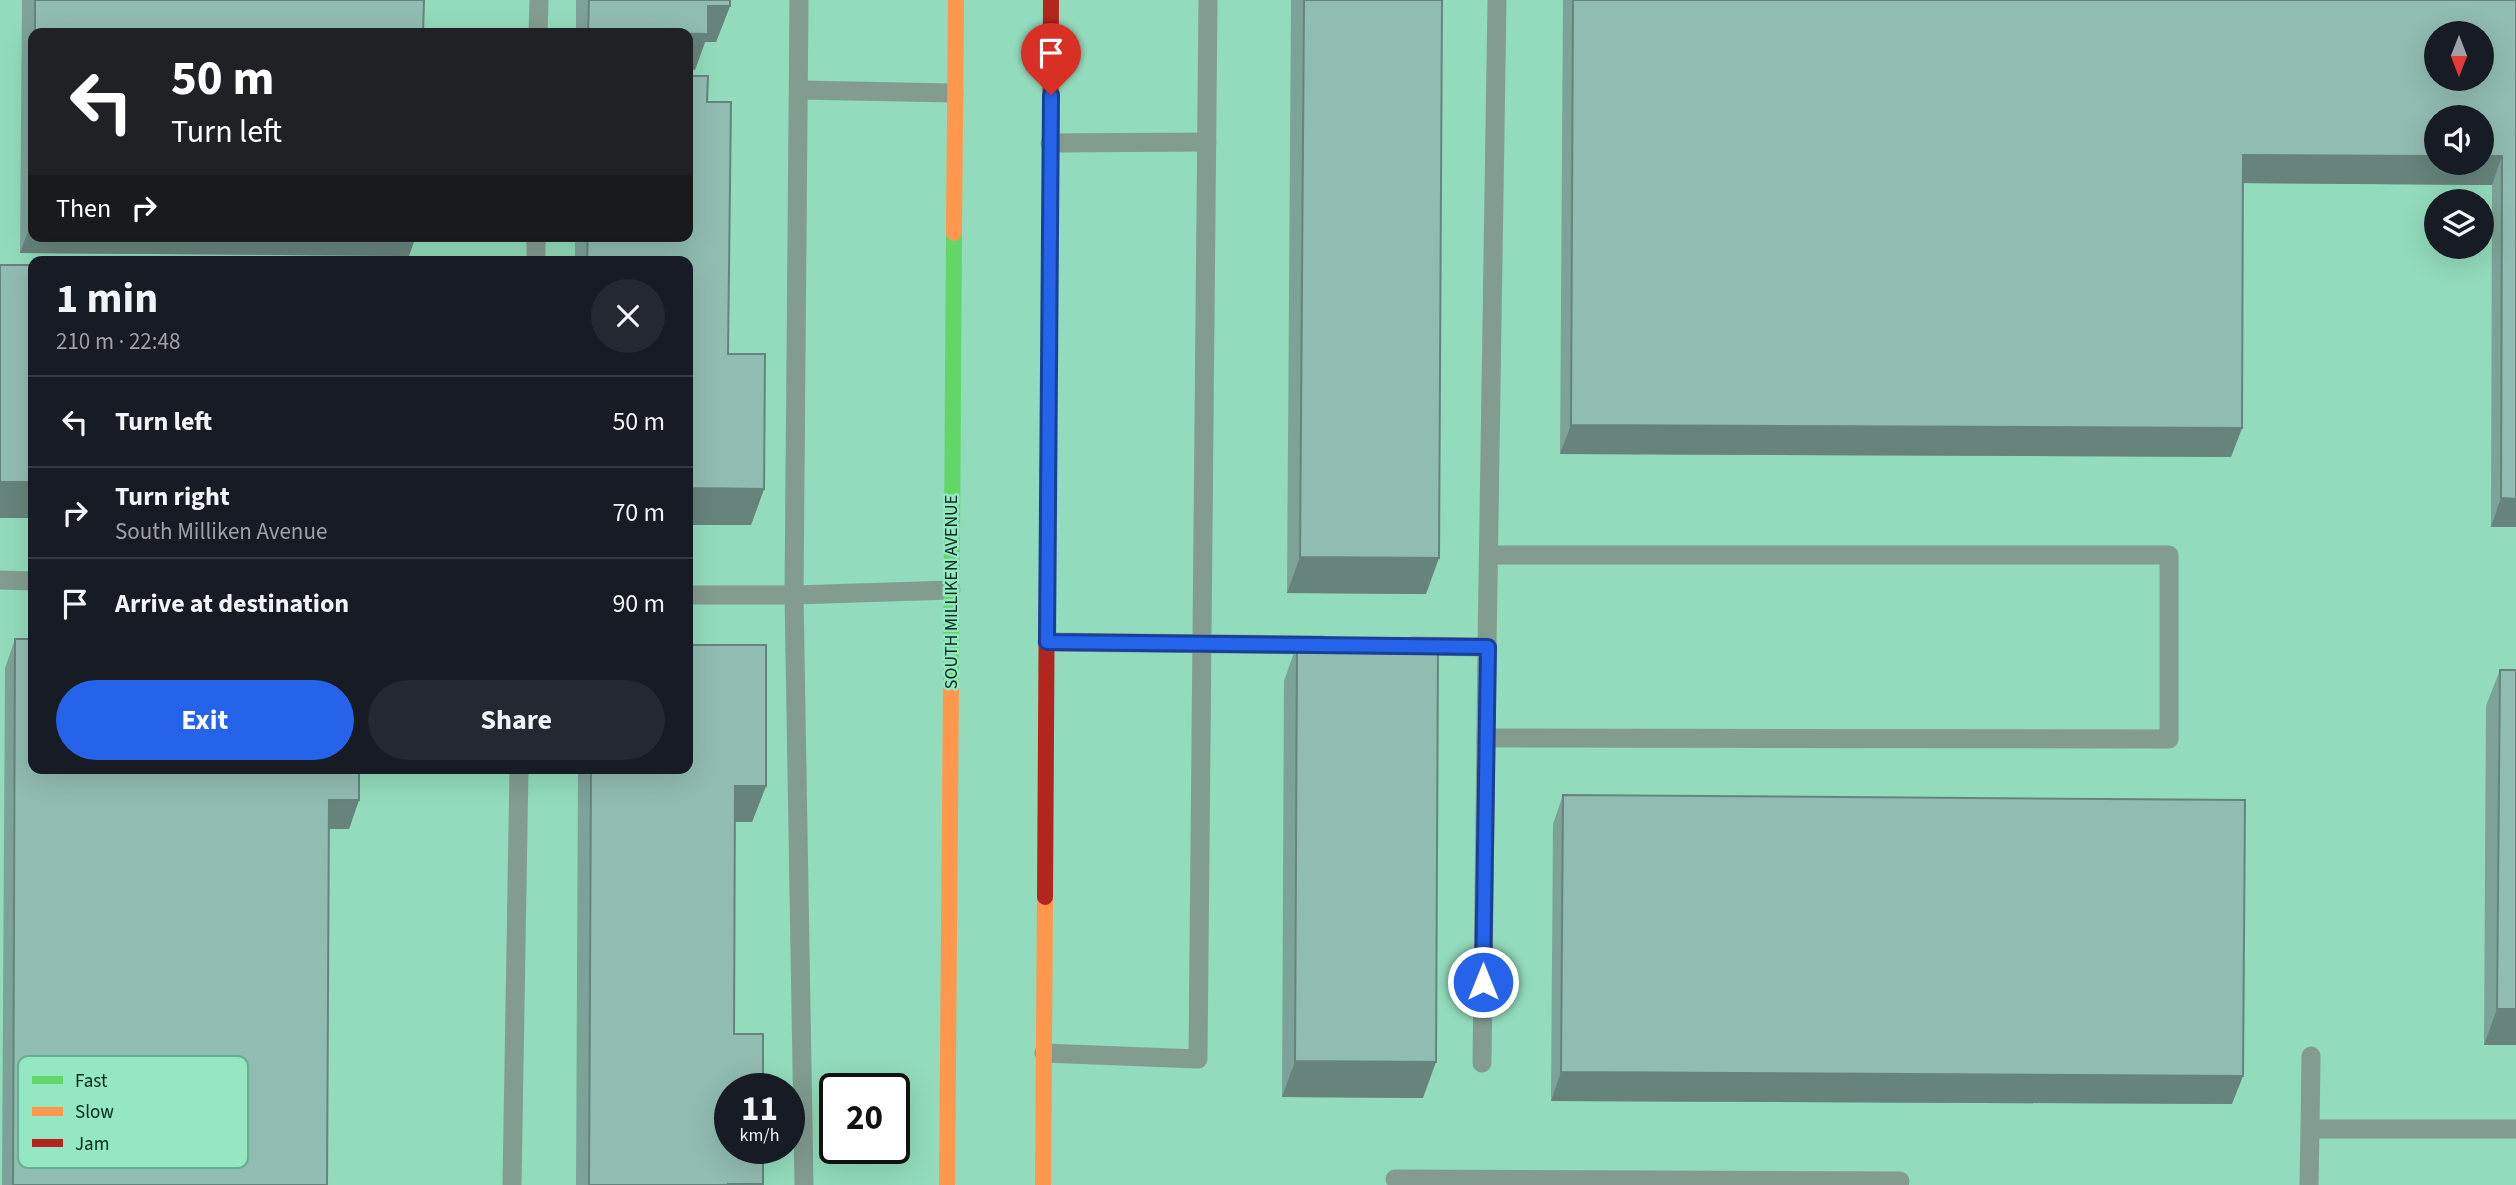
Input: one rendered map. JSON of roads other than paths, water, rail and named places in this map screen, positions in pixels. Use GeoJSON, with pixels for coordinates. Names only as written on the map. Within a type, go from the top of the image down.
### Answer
{"type":"FeatureCollection","features":[{"type":"Feature","properties":{"kind":"main road","name":"SOUTH MILLIKEN AVENUE"},"geometry":{"type":"LineString","coordinates":[[947,1185],[956,0]]}},
{"type":"Feature","properties":{"kind":"main road"},"geometry":{"type":"LineString","coordinates":[[1043,1185],[1051,0]]}},
{"type":"Feature","properties":{"kind":"lane"},"geometry":{"type":"LineString","coordinates":[[538,0],[538,28]]}},
{"type":"Feature","properties":{"kind":"lane"},"geometry":{"type":"LineString","coordinates":[[799,0],[794,595],[804,1185]]}},
{"type":"Feature","properties":{"kind":"lane"},"geometry":{"type":"LineString","coordinates":[[1044,1053],[1198,1059],[1208,0]]}},
{"type":"Feature","properties":{"kind":"lane"},"geometry":{"type":"LineString","coordinates":[[1482,1063],[1497,0]]}},
{"type":"Feature","properties":{"kind":"lane"},"geometry":{"type":"LineString","coordinates":[[799,90],[954,93]]}},
{"type":"Feature","properties":{"kind":"lane"},"geometry":{"type":"LineString","coordinates":[[1050,143],[1206,142]]}},
{"type":"Feature","properties":{"kind":"lane"},"geometry":{"type":"LineString","coordinates":[[1486,738],[2169,739],[2169,555],[1489,555]]}},
{"type":"Feature","properties":{"kind":"lane"},"geometry":{"type":"LineString","coordinates":[[0,580],[28,581]]}},
{"type":"Feature","properties":{"kind":"lane"},"geometry":{"type":"LineString","coordinates":[[693,595],[951,590]]}},
{"type":"Feature","properties":{"kind":"lane"},"geometry":{"type":"LineString","coordinates":[[1047,642],[1338,645]]}},
{"type":"Feature","properties":{"kind":"lane"},"geometry":{"type":"LineString","coordinates":[[1393,646],[1488,647]]}},
{"type":"Feature","properties":{"kind":"lane"},"geometry":{"type":"LineString","coordinates":[[512,1185],[519,774]]}},
{"type":"Feature","properties":{"kind":"lane"},"geometry":{"type":"LineString","coordinates":[[2309,1185],[2311,1056]]}},
{"type":"Feature","properties":{"kind":"lane"},"geometry":{"type":"LineString","coordinates":[[2311,1129],[2516,1129]]}},
{"type":"Feature","properties":{"kind":"lane"},"geometry":{"type":"LineString","coordinates":[[1395,1179],[1900,1181]]}}]}
